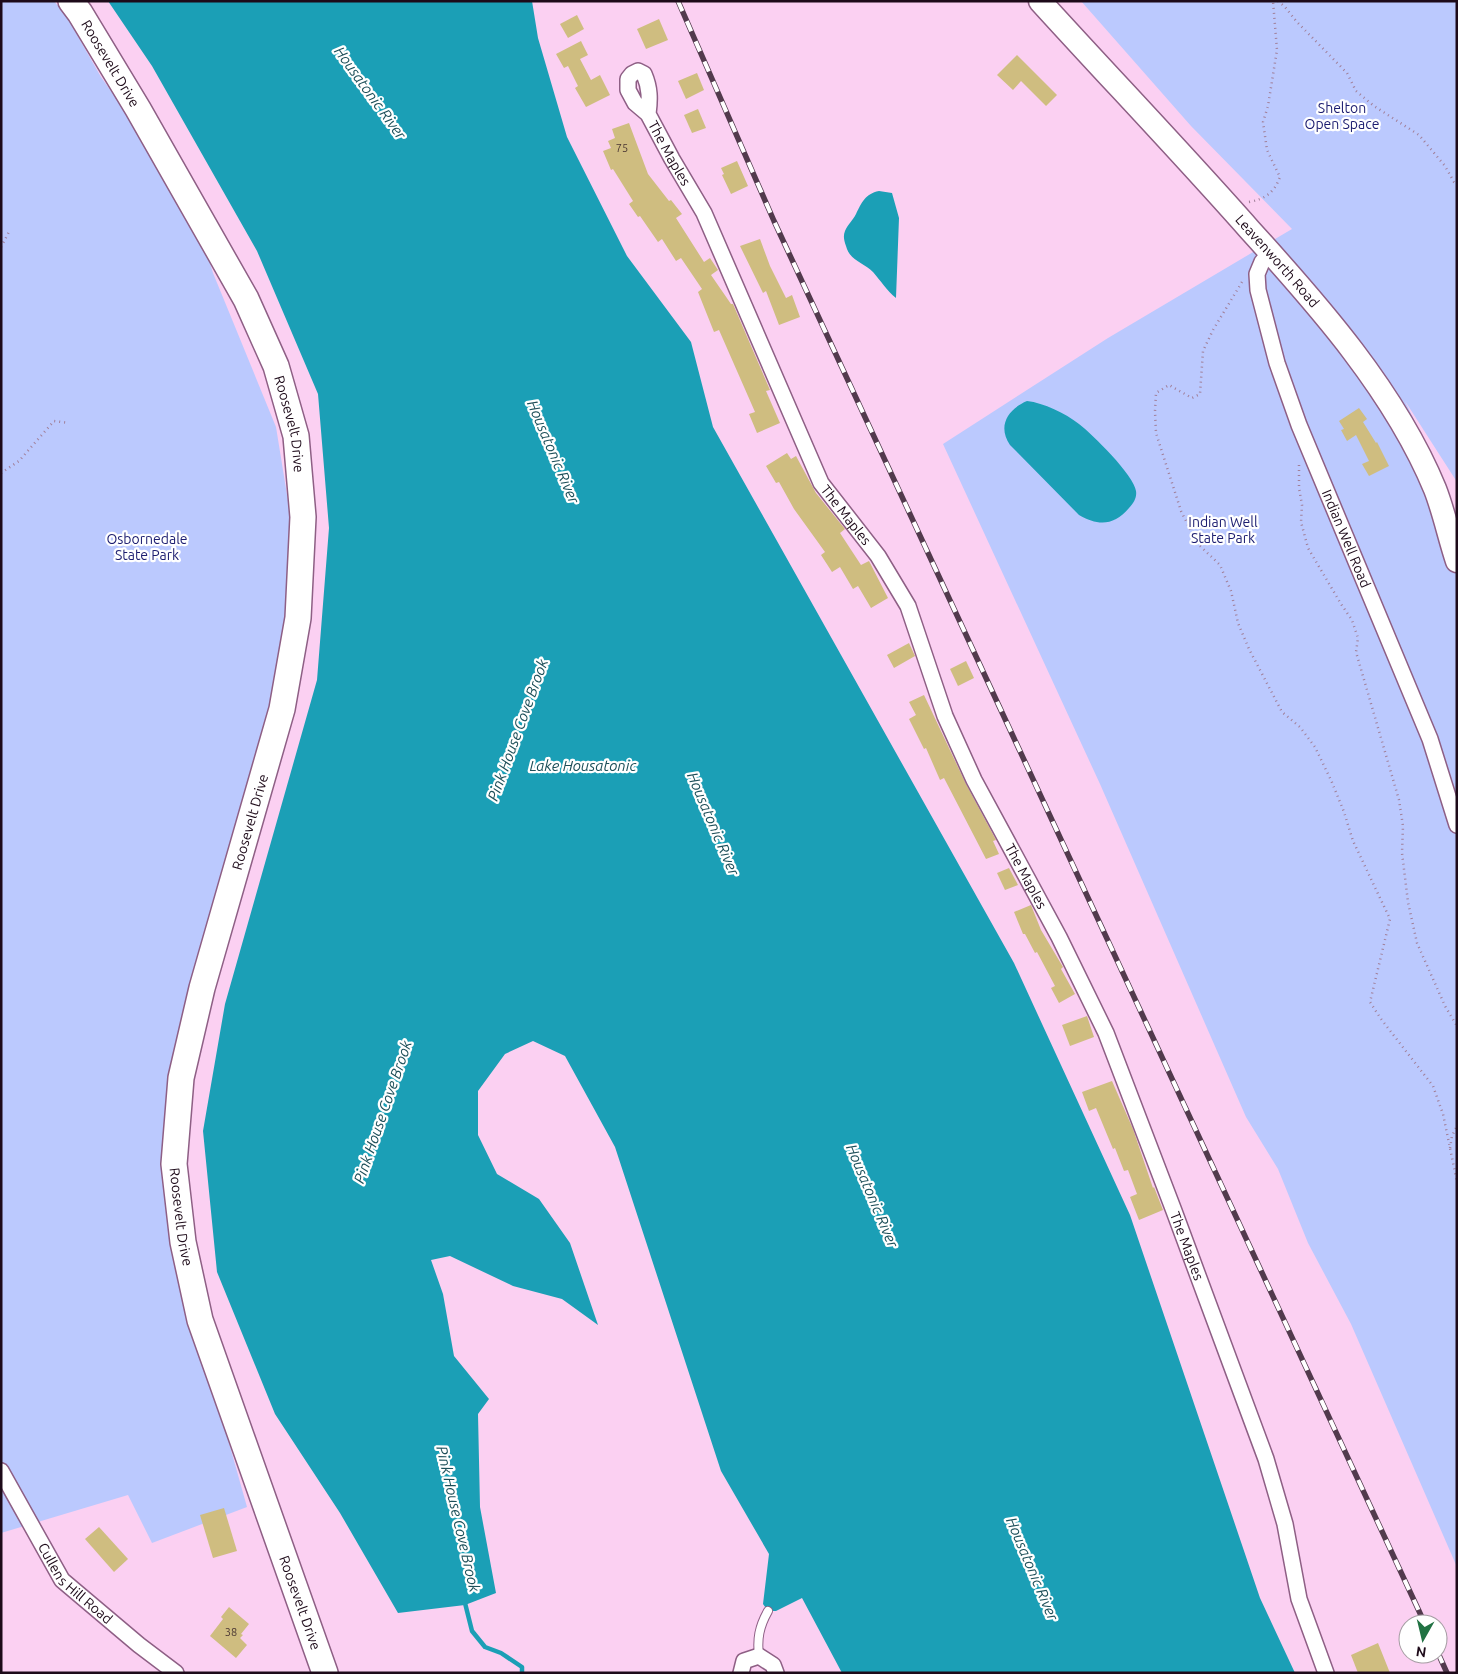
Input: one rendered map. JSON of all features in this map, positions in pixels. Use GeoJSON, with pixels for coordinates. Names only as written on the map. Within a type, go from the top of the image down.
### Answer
{"type":"FeatureCollection","features":[{"type":"Feature","properties":{"kind":"main road","name":"Roosevelt Drive"},"geometry":{"type":"LineString","coordinates":[[71,1],[138,109],[246,300],[276,366],[296,436],[303,517],[298,618],[282,709],[202,988],[183,1069],[174,1164],[183,1242],[200,1320],[325,1673]]}},
{"type":"Feature","properties":{"kind":"main road","name":"Leavenworth Road"},"geometry":{"type":"LineString","coordinates":[[1040,1],[1232,209],[1266,257],[1317,305],[1382,392],[1411,440],[1435,489],[1457,561]]}},
{"type":"Feature","properties":{"kind":"street","name":"The Maples"},"geometry":{"type":"LineString","coordinates":[[648,114],[704,213],[822,483],[878,556],[908,606],[946,716],[974,780],[1059,937],[1106,1033],[1266,1459],[1285,1524],[1299,1599],[1326,1673]]}},
{"type":"Feature","properties":{"kind":"street","name":"Indian Well Road"},"geometry":{"type":"LineString","coordinates":[[1266,257],[1257,274],[1258,290],[1277,363],[1299,425],[1430,739],[1457,825]]}},
{"type":"Feature","properties":{"kind":"street","name":"Cullens Hill Road"},"geometry":{"type":"LineString","coordinates":[[1,1471],[62,1580],[139,1645],[176,1673]]}},
{"type":"Feature","properties":{"kind":"street"},"geometry":{"type":"LineString","coordinates":[[741,1673],[744,1661],[759,1656],[773,1665],[776,1673]]}},
{"type":"Feature","properties":{"kind":"lane"},"geometry":{"type":"LineString","coordinates":[[759,1656],[757,1640],[760,1624],[768,1611]]}},
{"type":"Feature","properties":{"kind":"path"},"geometry":{"type":"LineString","coordinates":[[1232,209],[1246,203],[1262,200],[1276,187],[1280,178],[1267,150],[1263,122],[1268,106],[1277,50],[1273,1]]}},
{"type":"Feature","properties":{"kind":"path"},"geometry":{"type":"LineString","coordinates":[[1278,1],[1346,72],[1356,92],[1419,135],[1445,166],[1457,184]]}},
{"type":"Feature","properties":{"kind":"path"},"geometry":{"type":"LineString","coordinates":[[1,247],[10,230]]}},
{"type":"Feature","properties":{"kind":"path"},"geometry":{"type":"LineString","coordinates":[[1266,257],[1248,272],[1213,330],[1203,351],[1200,394],[1192,398],[1169,386],[1156,393],[1154,411],[1156,433],[1181,511],[1197,543],[1220,565],[1231,591],[1238,623],[1262,676],[1282,712],[1300,726],[1314,747],[1341,804],[1353,841],[1390,919],[1370,1002],[1380,1019],[1433,1086],[1444,1114],[1457,1182]]}},
{"type":"Feature","properties":{"kind":"path"},"geometry":{"type":"LineString","coordinates":[[1,473],[20,462],[54,421],[69,423]]}},
{"type":"Feature","properties":{"kind":"path"},"geometry":{"type":"LineString","coordinates":[[1300,457],[1298,472],[1302,505],[1301,522],[1308,548],[1352,620],[1358,638],[1356,652],[1399,800],[1403,826],[1402,853],[1408,902],[1417,943],[1445,1006],[1457,1026]]}},
{"type":"Feature","properties":{"kind":"path"},"geometry":{"type":"LineString","coordinates":[[1450,1152],[1452,1136],[1457,1126]]}},
{"type":"Feature","properties":{"kind":"green space","name":"Osbornedale State Park"},"geometry":{"type":"Polygon","coordinates":[[[1,1],[54,1],[67,17],[101,77],[126,112],[185,219],[205,247],[213,273],[276,427],[295,544],[291,634],[181,1097],[188,1297],[247,1507],[152,1543],[128,1495],[1,1533],[1,1]]]}},
{"type":"Feature","properties":{"kind":"green space","name":"Indian Well State Park"},"geometry":{"type":"Polygon","coordinates":[[[1081,1],[1457,1],[1457,482],[1405,401],[1433,460],[1457,545],[1457,1567],[1351,1324],[1308,1243],[1278,1169],[1246,1117],[1100,784],[943,444],[1108,338],[1292,229],[1191,126],[1081,1]]]}},
{"type":"Feature","properties":{"kind":"water","name":"Lake Housatonic"},"geometry":{"type":"Polygon","coordinates":[[[108,1],[532,1],[538,38],[567,137],[627,256],[691,342],[713,427],[1014,963],[1130,1215],[1260,1598],[1295,1673],[842,1673],[802,1598],[776,1611],[768,1611],[763,1604],[769,1554],[721,1471],[615,1147],[565,1056],[533,1041],[505,1054],[478,1091],[478,1135],[497,1174],[539,1199],[570,1243],[598,1325],[562,1299],[513,1286],[450,1256],[431,1260],[443,1294],[454,1356],[489,1399],[478,1414],[480,1507],[496,1593],[465,1605],[398,1613],[340,1513],[275,1414],[217,1272],[203,1131],[225,1004],[317,680],[329,528],[318,394],[257,251],[152,66],[108,1]]]}},
{"type":"Feature","properties":{"kind":"water"},"geometry":{"type":"Polygon","coordinates":[[[879,191],[892,193],[899,218],[896,298],[873,272],[850,255],[844,240],[845,231],[862,202],[870,194],[879,191]]]}},
{"type":"Feature","properties":{"kind":"water"},"geometry":{"type":"Polygon","coordinates":[[[1027,401],[1047,406],[1073,420],[1093,436],[1121,465],[1134,484],[1136,491],[1134,502],[1123,514],[1112,521],[1106,522],[1093,521],[1079,515],[1010,445],[1004,431],[1006,419],[1014,409],[1027,401]]]}},
{"type":"Feature","properties":{"kind":"building"},"geometry":{"type":"Polygon","coordinates":[[[577,15],[584,29],[568,38],[560,24],[577,15]]]}},
{"type":"Feature","properties":{"kind":"building"},"geometry":{"type":"Polygon","coordinates":[[[659,19],[668,40],[646,49],[637,29],[659,19]]]}},
{"type":"Feature","properties":{"kind":"building"},"geometry":{"type":"Polygon","coordinates":[[[581,41],[588,55],[580,59],[591,80],[600,75],[610,95],[586,107],[575,88],[578,86],[568,66],[564,68],[556,54],[581,41]]]}},
{"type":"Feature","properties":{"kind":"building"},"geometry":{"type":"Polygon","coordinates":[[[1017,55],[1057,95],[1046,106],[1021,81],[1013,90],[997,75],[1017,55]]]}},
{"type":"Feature","properties":{"kind":"building"},"geometry":{"type":"Polygon","coordinates":[[[697,73],[704,90],[686,99],[678,81],[697,73]]]}},
{"type":"Feature","properties":{"kind":"building"},"geometry":{"type":"Polygon","coordinates":[[[698,109],[706,128],[692,133],[684,115],[698,109]]]}},
{"type":"Feature","properties":{"kind":"building"},"geometry":{"type":"Polygon","coordinates":[[[629,123],[648,174],[682,214],[676,218],[704,262],[710,258],[718,270],[711,275],[731,304],[733,304],[770,390],[766,391],[780,423],[757,433],[749,414],[755,412],[719,330],[714,332],[698,292],[702,289],[681,258],[676,261],[662,239],[658,242],[640,216],[638,217],[629,204],[633,201],[613,169],[611,170],[603,151],[611,148],[608,141],[615,138],[612,129],[629,123]]]}},
{"type":"Feature","properties":{"kind":"building"},"geometry":{"type":"Polygon","coordinates":[[[737,161],[748,186],[731,194],[722,175],[724,174],[721,168],[737,161]]]}},
{"type":"Feature","properties":{"kind":"building"},"geometry":{"type":"Polygon","coordinates":[[[760,239],[770,266],[786,298],[792,295],[800,317],[779,325],[766,291],[763,293],[740,246],[760,239]]]}},
{"type":"Feature","properties":{"kind":"building"},"geometry":{"type":"Polygon","coordinates":[[[1359,408],[1367,419],[1363,422],[1377,442],[1389,466],[1369,476],[1362,464],[1369,461],[1356,435],[1347,441],[1341,430],[1344,429],[1339,421],[1359,408]]]}},
{"type":"Feature","properties":{"kind":"building"},"geometry":{"type":"Polygon","coordinates":[[[787,453],[791,459],[796,456],[816,493],[845,529],[840,533],[861,565],[869,561],[888,598],[871,608],[858,586],[853,589],[840,567],[832,572],[821,555],[825,552],[794,509],[779,482],[776,483],[766,466],[787,453]]]}},
{"type":"Feature","properties":{"kind":"building"},"geometry":{"type":"Polygon","coordinates":[[[909,643],[915,656],[894,668],[887,655],[909,643]]]}},
{"type":"Feature","properties":{"kind":"building"},"geometry":{"type":"Polygon","coordinates":[[[966,661],[974,678],[958,686],[950,669],[966,661]]]}},
{"type":"Feature","properties":{"kind":"building"},"geometry":{"type":"Polygon","coordinates":[[[924,695],[966,784],[996,840],[993,841],[999,854],[986,859],[944,778],[940,780],[926,748],[924,749],[909,719],[916,715],[909,702],[924,695]]]}},
{"type":"Feature","properties":{"kind":"building"},"geometry":{"type":"Polygon","coordinates":[[[1009,868],[1018,885],[1005,890],[997,873],[1009,868]]]}},
{"type":"Feature","properties":{"kind":"building"},"geometry":{"type":"Polygon","coordinates":[[[1031,905],[1041,930],[1063,967],[1061,969],[1075,994],[1059,1003],[1051,988],[1055,986],[1037,952],[1035,953],[1025,934],[1023,934],[1014,912],[1031,905]]]}},
{"type":"Feature","properties":{"kind":"building"},"geometry":{"type":"Polygon","coordinates":[[[1087,1016],[1094,1037],[1070,1046],[1062,1025],[1087,1016]]]}},
{"type":"Feature","properties":{"kind":"building"},"geometry":{"type":"Polygon","coordinates":[[[1112,1081],[1133,1129],[1153,1188],[1163,1210],[1139,1220],[1130,1197],[1137,1194],[1128,1170],[1124,1171],[1096,1108],[1089,1111],[1082,1092],[1112,1081]]]}},
{"type":"Feature","properties":{"kind":"building"},"geometry":{"type":"Polygon","coordinates":[[[224,1508],[237,1551],[213,1558],[200,1515],[224,1508]]]}},
{"type":"Feature","properties":{"kind":"building"},"geometry":{"type":"Polygon","coordinates":[[[99,1527],[128,1559],[114,1572],[85,1539],[99,1527]]]}},
{"type":"Feature","properties":{"kind":"building"},"geometry":{"type":"Polygon","coordinates":[[[229,1607],[249,1624],[240,1638],[247,1645],[236,1658],[210,1636],[223,1619],[221,1617],[229,1607]]]}},
{"type":"Feature","properties":{"kind":"building"},"geometry":{"type":"Polygon","coordinates":[[[1378,1643],[1390,1673],[1358,1673],[1351,1655],[1378,1643]]]}},
{"type":"Feature","properties":{"kind":"waterway","name":"Pink House Cove Brook"},"geometry":{"type":"LineString","coordinates":[[464,1599],[472,1631],[485,1647],[501,1653],[522,1667],[522,1673]]}},
{"type":"Feature","properties":{"kind":"railway"},"geometry":{"type":"LineString","coordinates":[[678,1],[774,221],[1420,1614]]}},
{"type":"Feature","properties":{"kind":"railway"},"geometry":{"type":"LineString","coordinates":[[1443,1664],[1447,1673]]}},
{"type":"Feature","properties":{"kind":"water label","name":"Housatonic River"},"geometry":{"type":"Point","coordinates":[370,93]}},
{"type":"Feature","properties":{"kind":"water label","name":"Housatonic River"},"geometry":{"type":"Point","coordinates":[553,452]}},
{"type":"Feature","properties":{"kind":"water label","name":"Housatonic River"},"geometry":{"type":"Point","coordinates":[713,824]}},
{"type":"Feature","properties":{"kind":"water label","name":"Housatonic River"},"geometry":{"type":"Point","coordinates":[872,1196]}},
{"type":"Feature","properties":{"kind":"water label","name":"Housatonic River"},"geometry":{"type":"Point","coordinates":[1032,1569]}},
{"type":"Feature","properties":{"kind":"park label","name":"Shelton Open Space"},"geometry":{"type":"Point","coordinates":[1342,116]}}]}
